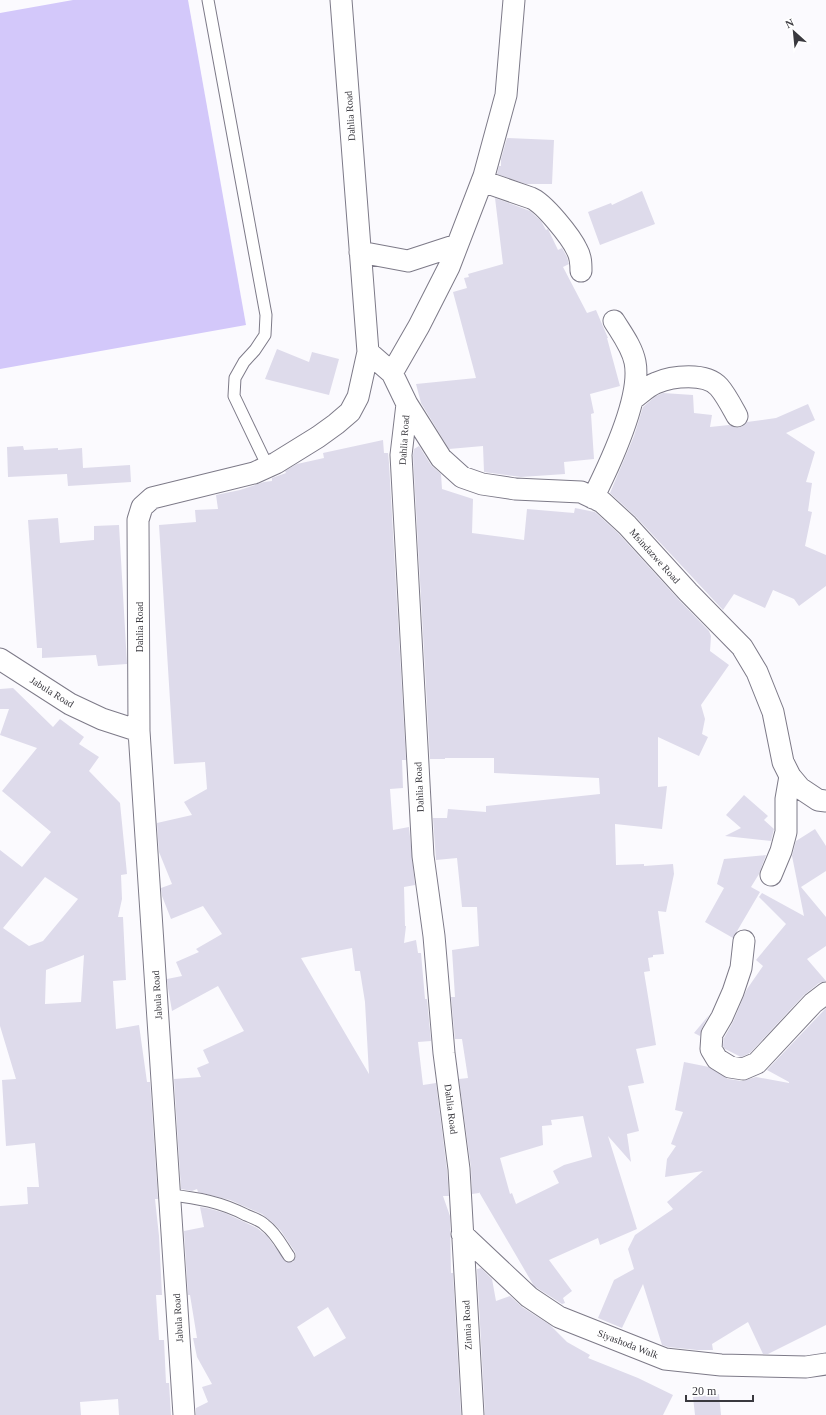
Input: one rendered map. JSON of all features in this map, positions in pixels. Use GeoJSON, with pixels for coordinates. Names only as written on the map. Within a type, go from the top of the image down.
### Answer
{"type":"FeatureCollection","features":[{"type":"Feature","properties":{"kind":"street","name":"Dahlia Road"},"geometry":{"type":"LineString","coordinates":[[139,731],[138,520],[142,507],[152,498],[254,473],[268,467],[297,451],[336,424],[350,412],[358,397],[368,352],[341,0]]}},
{"type":"Feature","properties":{"kind":"street"},"geometry":{"type":"LineString","coordinates":[[392,374],[419,326],[449,267],[482,181],[506,95],[514,0]]}},
{"type":"Feature","properties":{"kind":"street"},"geometry":{"type":"LineString","coordinates":[[482,181],[537,200],[577,248],[580,258],[581,272]]}},
{"type":"Feature","properties":{"kind":"street"},"geometry":{"type":"LineString","coordinates":[[360,252],[408,261],[457,245]]}},
{"type":"Feature","properties":{"kind":"street"},"geometry":{"type":"LineString","coordinates":[[593,498],[612,460],[633,398],[636,375],[635,362],[629,346],[614,321]]}},
{"type":"Feature","properties":{"kind":"street","name":"Dahlia Road"},"geometry":{"type":"LineString","coordinates":[[368,352],[392,374],[407,404],[401,455],[423,856],[434,936],[444,1053],[459,1169],[462,1234]]}},
{"type":"Feature","properties":{"kind":"street"},"geometry":{"type":"LineString","coordinates":[[633,398],[655,383],[674,378],[695,377],[709,379],[719,386],[737,416]]}},
{"type":"Feature","properties":{"kind":"street","name":"Msindazwe Road"},"geometry":{"type":"LineString","coordinates":[[407,404],[441,458],[462,477],[482,484],[515,489],[581,492],[602,502],[627,525],[688,592],[742,647],[757,672],[773,712],[783,762],[790,776],[800,788],[818,800],[826,801]]}},
{"type":"Feature","properties":{"kind":"street","name":"Jabula Road"},"geometry":{"type":"LineString","coordinates":[[0,659],[70,704],[102,719],[139,731],[184,1415]]}},
{"type":"Feature","properties":{"kind":"street"},"geometry":{"type":"LineString","coordinates":[[771,875],[781,851],[786,832],[786,799],[790,776]]}},
{"type":"Feature","properties":{"kind":"street"},"geometry":{"type":"LineString","coordinates":[[744,941],[739,974],[722,1017],[712,1034],[711,1049],[717,1059],[730,1067],[743,1069],[758,1063],[813,1004],[826,993]]}},
{"type":"Feature","properties":{"kind":"street","name":"Siyashoda Walk"},"geometry":{"type":"LineString","coordinates":[[462,1234],[529,1297],[559,1317],[665,1359],[736,1366],[806,1367],[826,1364]]}},
{"type":"Feature","properties":{"kind":"street","name":"Zinnia Road"},"geometry":{"type":"LineString","coordinates":[[462,1234],[473,1415]]}},
{"type":"Feature","properties":{"kind":"lane"},"geometry":{"type":"LineString","coordinates":[[208,0],[266,315],[265,335],[255,350],[244,362],[235,378],[234,396],[268,467]]}},
{"type":"Feature","properties":{"kind":"lane"},"geometry":{"type":"LineString","coordinates":[[170,1195],[202,1199],[218,1203],[256,1219],[274,1234],[289,1256]]}},
{"type":"Feature","properties":{"kind":"shaded area"},"geometry":{"type":"Polygon","coordinates":[[[73,0],[188,0],[246,325],[0,369],[0,13],[73,0]]]}},
{"type":"Feature","properties":{"kind":"building"},"geometry":{"type":"Polygon","coordinates":[[[507,138],[554,140],[552,184],[526,184],[497,174],[499,166],[501,166],[501,159],[507,138]]]}},
{"type":"Feature","properties":{"kind":"building"},"geometry":{"type":"Polygon","coordinates":[[[642,191],[655,224],[600,245],[588,212],[611,203],[612,205],[642,191]]]}},
{"type":"Feature","properties":{"kind":"building"},"geometry":{"type":"Polygon","coordinates":[[[495,198],[530,211],[541,221],[546,230],[548,229],[558,250],[562,248],[567,257],[569,264],[563,267],[587,313],[596,310],[608,338],[620,386],[590,394],[594,413],[591,414],[594,459],[564,462],[565,474],[521,477],[484,472],[483,446],[449,449],[421,403],[416,384],[476,378],[453,292],[467,288],[464,278],[469,277],[468,274],[503,264],[495,198]]]}},
{"type":"Feature","properties":{"kind":"building"},"geometry":{"type":"Polygon","coordinates":[[[277,349],[309,362],[312,352],[339,359],[329,395],[265,379],[277,349]]]}},
{"type":"Feature","properties":{"kind":"building"},"geometry":{"type":"Polygon","coordinates":[[[663,393],[693,395],[694,413],[712,415],[710,427],[729,425],[737,428],[743,426],[747,422],[776,418],[808,404],[815,420],[786,433],[815,452],[806,482],[812,483],[808,511],[812,512],[805,546],[826,555],[826,586],[799,606],[794,599],[773,590],[765,608],[734,594],[723,610],[636,517],[610,493],[634,436],[643,407],[656,396],[663,393]]]}},
{"type":"Feature","properties":{"kind":"building"},"geometry":{"type":"Polygon","coordinates":[[[383,440],[384,453],[388,453],[406,760],[402,760],[403,788],[390,789],[393,830],[409,827],[415,885],[404,887],[406,926],[404,943],[416,940],[418,953],[421,953],[425,999],[427,999],[431,1041],[418,1042],[423,1085],[436,1083],[447,1170],[449,1196],[443,1196],[450,1216],[451,1273],[453,1273],[461,1415],[196,1415],[196,1408],[208,1402],[202,1387],[212,1384],[197,1357],[193,1338],[197,1338],[190,1295],[188,1295],[184,1231],[204,1227],[200,1207],[207,1208],[225,1213],[257,1228],[267,1236],[286,1262],[293,1262],[296,1256],[295,1252],[281,1231],[262,1214],[230,1200],[198,1192],[197,1189],[192,1191],[181,1189],[174,1079],[201,1077],[197,1068],[209,1063],[203,1050],[244,1031],[218,986],[172,1011],[168,988],[167,979],[182,976],[176,962],[199,952],[196,949],[222,934],[203,906],[171,919],[162,896],[161,888],[172,884],[159,852],[157,823],[192,815],[184,802],[207,789],[205,762],[174,764],[159,525],[196,522],[195,510],[218,509],[216,495],[272,481],[272,478],[286,473],[285,471],[297,464],[324,458],[323,453],[383,440]],[[352,948],[301,958],[369,1074],[365,1002],[360,971],[355,971],[352,948]],[[328,1307],[297,1327],[314,1357],[346,1338],[328,1307]]]}},
{"type":"Feature","properties":{"kind":"building"},"geometry":{"type":"Polygon","coordinates":[[[23,446],[24,450],[82,448],[83,468],[130,465],[131,482],[68,486],[67,474],[8,477],[7,447],[23,446]]]}},
{"type":"Feature","properties":{"kind":"building"},"geometry":{"type":"Polygon","coordinates":[[[419,446],[431,465],[441,474],[442,489],[473,499],[472,533],[524,540],[527,509],[574,513],[575,508],[595,512],[618,533],[709,631],[711,636],[710,651],[729,665],[701,705],[705,719],[702,734],[708,737],[699,756],[658,737],[658,787],[667,786],[662,829],[615,824],[616,865],[644,864],[644,866],[673,864],[674,874],[666,912],[658,911],[664,954],[653,955],[653,957],[648,958],[650,971],[644,972],[656,1045],[636,1049],[644,1083],[628,1086],[639,1131],[627,1134],[631,1162],[608,1136],[637,1229],[600,1245],[598,1238],[549,1260],[572,1291],[563,1298],[565,1303],[562,1304],[534,1286],[479,1192],[472,1194],[471,1168],[459,1079],[468,1078],[462,1039],[455,1039],[451,997],[455,997],[452,950],[479,946],[477,907],[462,907],[457,858],[436,860],[433,818],[447,818],[448,809],[486,812],[486,806],[600,794],[599,778],[494,773],[494,758],[430,759],[413,455],[414,449],[419,446]],[[583,1116],[551,1120],[552,1125],[542,1126],[543,1145],[500,1158],[510,1194],[512,1193],[516,1204],[559,1183],[553,1171],[564,1165],[592,1157],[583,1116]]]}},
{"type":"Feature","properties":{"kind":"building"},"geometry":{"type":"Polygon","coordinates":[[[58,518],[60,543],[94,540],[94,526],[119,525],[127,664],[98,666],[96,655],[42,658],[42,648],[37,648],[28,520],[58,518]]]}},
{"type":"Feature","properties":{"kind":"building"},"geometry":{"type":"Polygon","coordinates":[[[13,688],[53,727],[60,719],[84,737],[79,744],[99,757],[89,771],[120,803],[127,874],[121,875],[122,899],[118,917],[123,917],[126,980],[113,981],[116,1029],[139,1025],[147,1082],[150,1082],[158,1199],[155,1199],[159,1236],[162,1295],[156,1295],[159,1340],[164,1340],[166,1383],[169,1383],[171,1415],[119,1415],[118,1399],[80,1402],[81,1415],[0,1415],[0,1206],[28,1204],[27,1187],[39,1187],[35,1143],[6,1146],[2,1080],[16,1079],[0,1026],[0,850],[22,867],[51,832],[2,791],[37,748],[0,735],[9,709],[0,709],[0,689],[13,688]],[[45,877],[3,928],[29,946],[43,941],[78,899],[45,877]],[[84,955],[46,970],[45,1004],[81,1002],[84,955]]]}},
{"type":"Feature","properties":{"kind":"building"},"geometry":{"type":"Polygon","coordinates":[[[744,795],[768,816],[764,820],[774,829],[771,841],[725,836],[741,828],[726,815],[744,795]]]}},
{"type":"Feature","properties":{"kind":"building"},"geometry":{"type":"Polygon","coordinates":[[[815,829],[826,846],[826,871],[801,887],[826,917],[826,946],[807,959],[826,981],[819,983],[804,995],[750,1053],[741,1057],[725,1049],[723,1046],[724,1038],[733,1022],[747,989],[763,966],[756,960],[786,924],[759,897],[762,893],[804,916],[792,856],[796,841],[815,829]]]}},
{"type":"Feature","properties":{"kind":"building"},"geometry":{"type":"Polygon","coordinates":[[[766,855],[759,874],[751,887],[760,892],[733,938],[705,922],[724,888],[717,884],[724,859],[766,855]]]}},
{"type":"Feature","properties":{"kind":"building"},"geometry":{"type":"Polygon","coordinates":[[[826,1008],[826,1325],[768,1354],[763,1354],[748,1322],[712,1344],[713,1350],[668,1347],[662,1345],[643,1284],[622,1328],[598,1318],[614,1280],[634,1269],[628,1249],[635,1235],[673,1209],[667,1202],[703,1171],[665,1177],[667,1159],[676,1146],[671,1144],[683,1112],[675,1110],[684,1062],[709,1067],[728,1079],[742,1081],[756,1077],[789,1083],[767,1070],[826,1008]]]}},
{"type":"Feature","properties":{"kind":"building"},"geometry":{"type":"Polygon","coordinates":[[[709,1015],[702,1028],[700,1036],[694,1033],[709,1015]]]}},
{"type":"Feature","properties":{"kind":"building"},"geometry":{"type":"Polygon","coordinates":[[[481,1268],[492,1279],[496,1301],[510,1296],[522,1307],[550,1325],[567,1342],[590,1355],[588,1358],[638,1378],[673,1395],[663,1415],[485,1415],[477,1269],[481,1268]]]}},
{"type":"Feature","properties":{"kind":"building"},"geometry":{"type":"Polygon","coordinates":[[[719,1394],[721,1415],[695,1415],[693,1397],[719,1394]]]}}]}
